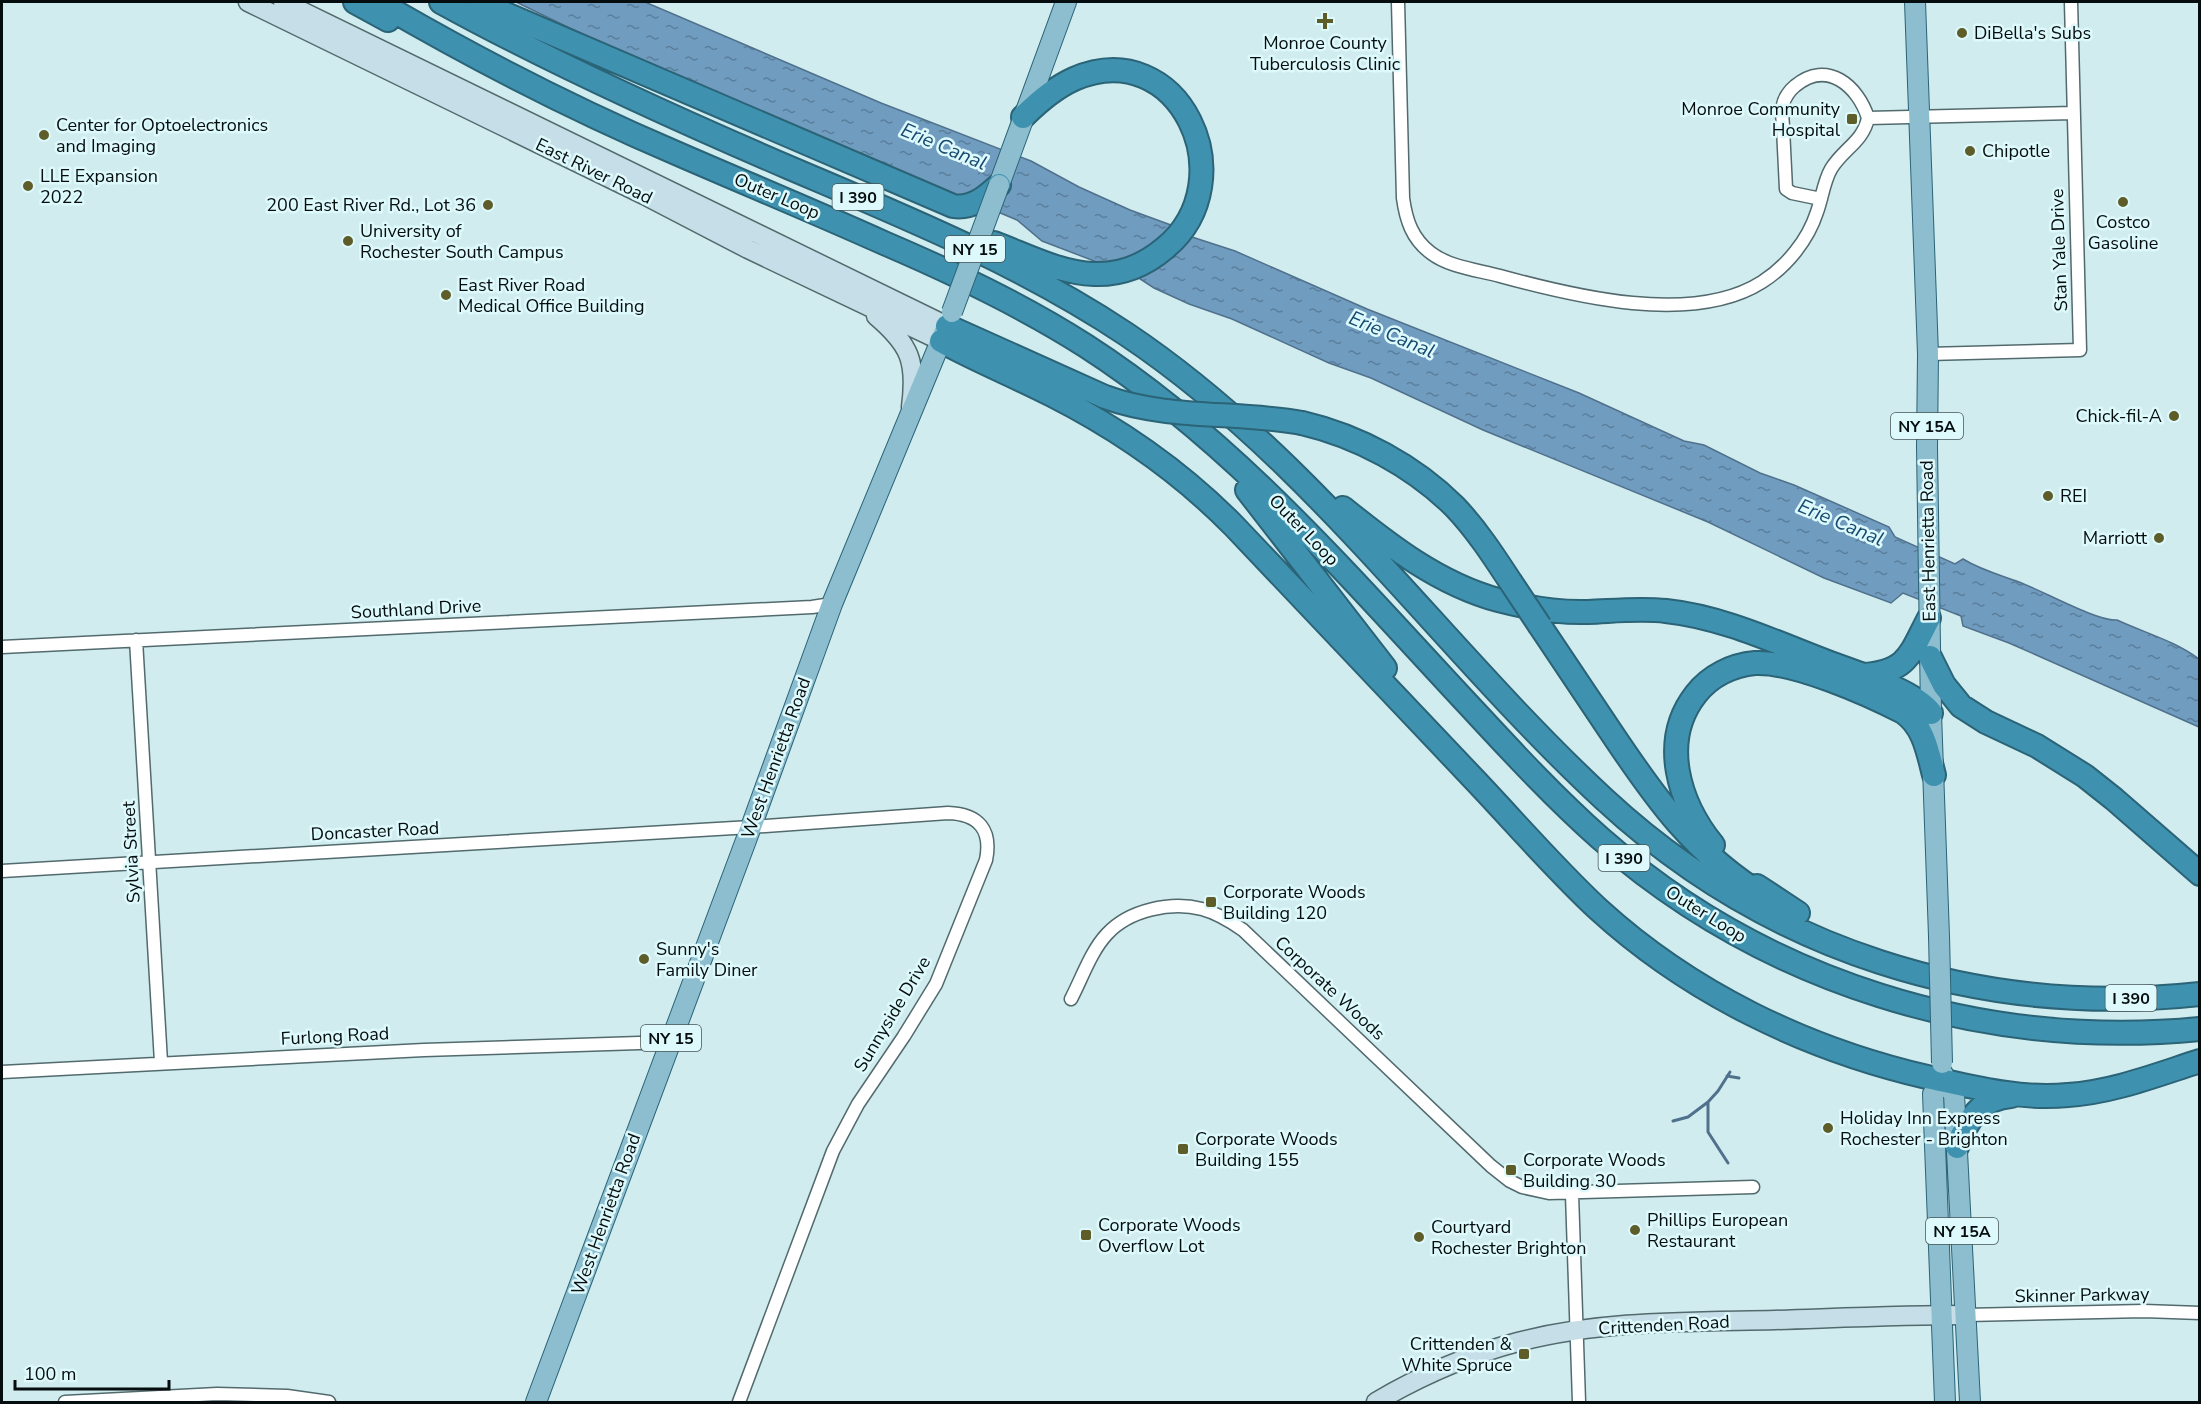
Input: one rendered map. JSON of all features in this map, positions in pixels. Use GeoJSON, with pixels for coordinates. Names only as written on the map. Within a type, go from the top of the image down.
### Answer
{"type":"FeatureCollection","features":[{"type":"Feature","properties":{"kind":"highway"},"geometry":{"type":"LineString","coordinates":[[355,2],[438,47],[569,104]]}},
{"type":"Feature","properties":{"kind":"highway","name":"Outer Loop"},"geometry":{"type":"LineString","coordinates":[[378,2],[569,104],[986,288],[1084,345],[1146,387],[1233,459],[1287,512],[1520,760],[1581,821],[1647,876],[1726,929],[1778,956],[1839,982],[1902,1003],[1957,1017],[2025,1028],[2091,1033],[2199,1029]]}},
{"type":"Feature","properties":{"kind":"highway","name":"Outer Loop"},"geometry":{"type":"LineString","coordinates":[[441,2],[621,94],[985,252],[1069,298],[1164,361],[1251,433],[1319,499],[1565,762],[1627,819],[1686,866],[1774,919],[1861,957],[1969,986],[2062,997],[2118,999],[2199,994]]}},
{"type":"Feature","properties":{"kind":"highway"},"geometry":{"type":"LineString","coordinates":[[478,2],[953,206],[962,207],[977,202],[999,184]]}},
{"type":"Feature","properties":{"kind":"highway"},"geometry":{"type":"LineString","coordinates":[[812,177],[1070,270],[1094,274],[1134,267],[1153,257],[1174,240],[1187,222],[1196,201],[1202,180],[1201,150],[1191,121],[1167,91],[1142,76],[1115,71],[1082,76],[1049,94],[1023,117]]}},
{"type":"Feature","properties":{"kind":"highway"},"geometry":{"type":"LineString","coordinates":[[946,326],[1105,397],[1126,404],[1162,411],[1266,417],[1302,423],[1356,441],[1383,454],[1446,498],[1472,526],[1647,786],[1682,830],[1713,860],[1743,884],[1770,900],[1863,944],[1932,970],[1988,984],[2062,997]]}},
{"type":"Feature","properties":{"kind":"highway"},"geometry":{"type":"LineString","coordinates":[[946,326],[1134,441],[1179,475],[1234,526],[1593,904],[1644,947],[1691,980],[1757,1017],[1807,1040],[1860,1059],[1943,1071],[1989,1090],[2035,1096]]}},
{"type":"Feature","properties":{"kind":"highway"},"geometry":{"type":"LineString","coordinates":[[1191,422],[1282,533],[1396,683],[1471,776]]}},
{"type":"Feature","properties":{"kind":"highway"},"geometry":{"type":"LineString","coordinates":[[1251,433],[1381,538],[1420,565],[1461,587],[1499,600],[1552,610],[1588,612],[1641,609],[1691,615],[1729,625],[1863,675],[1917,700],[1931,713]]}},
{"type":"Feature","properties":{"kind":"highway"},"geometry":{"type":"LineString","coordinates":[[1863,675],[1882,674],[1921,654],[1929,618]]}},
{"type":"Feature","properties":{"kind":"highway"},"geometry":{"type":"LineString","coordinates":[[1921,654],[1961,706],[1986,722],[2037,746],[2085,776],[2199,874]]}},
{"type":"Feature","properties":{"kind":"highway"},"geometry":{"type":"LineString","coordinates":[[1798,913],[1746,879],[1732,866],[1704,834],[1688,807],[1676,764],[1677,734],[1687,707],[1704,684],[1728,670],[1754,663],[1785,666],[1822,678],[1892,706],[1908,715],[1923,736],[1934,775]]}},
{"type":"Feature","properties":{"kind":"highway"},"geometry":{"type":"LineString","coordinates":[[1957,1147],[1971,1118],[1987,1102],[2007,1096],[2067,1096],[2102,1090],[2199,1061]]}},
{"type":"Feature","properties":{"kind":"main road","name":"NY 15"},"geometry":{"type":"LineString","coordinates":[[1023,117],[1066,2]]}},
{"type":"Feature","properties":{"kind":"main road","name":"East Henrietta Road"},"geometry":{"type":"LineString","coordinates":[[1915,2],[1928,354],[1929,618]]}},
{"type":"Feature","properties":{"kind":"main road","name":"West Henrietta Road"},"geometry":{"type":"LineString","coordinates":[[536,1402],[832,604],[946,326],[1023,117]]}},
{"type":"Feature","properties":{"kind":"main road","name":"NY 15A"},"geometry":{"type":"LineString","coordinates":[[1921,654],[1931,713],[1934,775],[1943,1071],[1933,1094],[1945,1402]]}},
{"type":"Feature","properties":{"kind":"main road"},"geometry":{"type":"LineString","coordinates":[[1943,1071],[1954,1094],[1957,1147]]}},
{"type":"Feature","properties":{"kind":"main road","name":"NY 15A"},"geometry":{"type":"LineString","coordinates":[[1957,1147],[1970,1402]]}},
{"type":"Feature","properties":{"kind":"street","name":"East River Road"},"geometry":{"type":"LineString","coordinates":[[248,2],[847,296],[946,326]]}},
{"type":"Feature","properties":{"kind":"street","name":"East River Road"},"geometry":{"type":"LineString","coordinates":[[284,2],[946,326]]}},
{"type":"Feature","properties":{"kind":"street"},"geometry":{"type":"LineString","coordinates":[[1398,2],[1403,198],[1408,226],[1431,254],[1454,264],[1589,298],[1653,303],[1711,303],[1761,282],[1781,266],[1810,231],[1821,199],[1830,170],[1866,131],[1868,118],[1863,103],[1852,88],[1839,79],[1825,75],[1801,80],[1790,90],[1782,104],[1786,189],[1791,193],[1821,199]]}},
{"type":"Feature","properties":{"kind":"street","name":"Stan Yale Drive"},"geometry":{"type":"LineString","coordinates":[[1928,354],[2080,350],[2071,2]]}},
{"type":"Feature","properties":{"kind":"street"},"geometry":{"type":"LineString","coordinates":[[1868,118],[2073,113]]}},
{"type":"Feature","properties":{"kind":"street"},"geometry":{"type":"LineString","coordinates":[[847,296],[886,325],[907,350],[913,375],[909,415]]}},
{"type":"Feature","properties":{"kind":"street","name":"Southland Drive"},"geometry":{"type":"LineString","coordinates":[[2,646],[812,608],[832,604]]}},
{"type":"Feature","properties":{"kind":"street","name":"Sylvia Street"},"geometry":{"type":"LineString","coordinates":[[136,640],[162,1062]]}},
{"type":"Feature","properties":{"kind":"street","name":"Sunnyside Drive"},"geometry":{"type":"LineString","coordinates":[[739,1402],[833,1151],[858,1104],[936,984],[980,877],[986,860],[988,844],[986,835],[978,822],[971,817],[956,813],[751,827]]}},
{"type":"Feature","properties":{"kind":"street","name":"Doncaster Road"},"geometry":{"type":"LineString","coordinates":[[2,871],[751,827]]}},
{"type":"Feature","properties":{"kind":"street","name":"Corporate Woods"},"geometry":{"type":"LineString","coordinates":[[1071,999],[1096,948],[1114,927],[1126,919],[1155,909],[1186,906],[1209,911],[1229,920],[1243,930],[1501,1174],[1516,1184],[1536,1191],[1572,1194],[1753,1187]]}},
{"type":"Feature","properties":{"kind":"street","name":"Furlong Road"},"geometry":{"type":"LineString","coordinates":[[2,1072],[162,1062],[670,1042]]}},
{"type":"Feature","properties":{"kind":"street"},"geometry":{"type":"LineString","coordinates":[[1572,1194],[1579,1402]]}},
{"type":"Feature","properties":{"kind":"street","name":"Skinner Parkway"},"geometry":{"type":"LineString","coordinates":[[1966,1315],[2144,1311],[2199,1313]]}},
{"type":"Feature","properties":{"kind":"street","name":"Crittenden Road"},"geometry":{"type":"LineString","coordinates":[[1376,1402],[1413,1382],[1467,1358],[1519,1342],[1576,1330],[1670,1322],[1966,1315]]}},
{"type":"Feature","properties":{"kind":"street"},"geometry":{"type":"LineString","coordinates":[[65,1402],[217,1394],[287,1396],[328,1402]]}},
{"type":"Feature","properties":{"kind":"water","name":"Erie Canal"},"geometry":{"type":"Polygon","coordinates":[[[516,2],[645,2],[881,103],[1031,161],[1079,187],[1130,210],[1179,228],[1192,237],[1235,251],[1367,309],[1579,393],[1684,441],[1704,445],[1760,473],[1794,485],[1889,527],[1895,537],[1955,564],[1963,559],[2083,611],[2117,620],[2160,638],[2199,659],[2199,727],[2009,643],[1963,626],[1961,616],[1903,593],[1891,603],[1824,578],[1708,522],[1483,430],[1371,378],[1329,363],[1232,319],[1189,304],[1154,288],[1122,267],[1102,264],[1042,241],[1017,220],[627,56],[516,2]]]}},
{"type":"Feature","properties":{"kind":"waterway"},"geometry":{"type":"LineString","coordinates":[[1728,1163],[1708,1132],[1708,1102],[1730,1072]]}},
{"type":"Feature","properties":{"kind":"waterway"},"geometry":{"type":"LineString","coordinates":[[1727,1076],[1739,1078]]}},
{"type":"Feature","properties":{"kind":"waterway"},"geometry":{"type":"LineString","coordinates":[[1673,1121],[1688,1117],[1708,1102]]}},
{"type":"Feature","properties":{"kind":"place","name":"Monroe County Tuberculosis Clinic"},"geometry":{"type":"Point","coordinates":[1325,21]}},
{"type":"Feature","properties":{"kind":"place","name":"DiBella's Subs"},"geometry":{"type":"Point","coordinates":[1962,33]}},
{"type":"Feature","properties":{"kind":"place","name":"Monroe Community Hospital"},"geometry":{"type":"Point","coordinates":[1852,119]}},
{"type":"Feature","properties":{"kind":"place","name":"Center for Optoelectronics and Imaging"},"geometry":{"type":"Point","coordinates":[44,135]}},
{"type":"Feature","properties":{"kind":"place","name":"Chipotle"},"geometry":{"type":"Point","coordinates":[1970,151]}},
{"type":"Feature","properties":{"kind":"place","name":"LLE Expansion 2022"},"geometry":{"type":"Point","coordinates":[28,186]}},
{"type":"Feature","properties":{"kind":"place","name":"Costco Gasoline"},"geometry":{"type":"Point","coordinates":[2123,202]}},
{"type":"Feature","properties":{"kind":"place","name":"200 East River Rd., Lot 36"},"geometry":{"type":"Point","coordinates":[488,205]}},
{"type":"Feature","properties":{"kind":"place","name":"University of Rochester South Campus"},"geometry":{"type":"Point","coordinates":[348,241]}},
{"type":"Feature","properties":{"kind":"place","name":"East River Road Medical Office Building"},"geometry":{"type":"Point","coordinates":[446,295]}},
{"type":"Feature","properties":{"kind":"place","name":"Chick-fil-A"},"geometry":{"type":"Point","coordinates":[2174,416]}},
{"type":"Feature","properties":{"kind":"place","name":"REI"},"geometry":{"type":"Point","coordinates":[2048,496]}},
{"type":"Feature","properties":{"kind":"place","name":"Marriott"},"geometry":{"type":"Point","coordinates":[2159,538]}},
{"type":"Feature","properties":{"kind":"place","name":"Corporate Woods Building 120"},"geometry":{"type":"Point","coordinates":[1211,902]}},
{"type":"Feature","properties":{"kind":"place","name":"Sunny's Family Diner"},"geometry":{"type":"Point","coordinates":[644,959]}},
{"type":"Feature","properties":{"kind":"place","name":"Holiday Inn Express Rochester - Brighton"},"geometry":{"type":"Point","coordinates":[1828,1128]}},
{"type":"Feature","properties":{"kind":"place","name":"Corporate Woods Building 155"},"geometry":{"type":"Point","coordinates":[1183,1149]}},
{"type":"Feature","properties":{"kind":"place","name":"Corporate Woods Building 30"},"geometry":{"type":"Point","coordinates":[1511,1170]}},
{"type":"Feature","properties":{"kind":"place","name":"Phillips European Restaurant"},"geometry":{"type":"Point","coordinates":[1635,1230]}},
{"type":"Feature","properties":{"kind":"place","name":"Corporate Woods Overflow Lot"},"geometry":{"type":"Point","coordinates":[1086,1235]}},
{"type":"Feature","properties":{"kind":"place","name":"Courtyard Rochester Brighton"},"geometry":{"type":"Point","coordinates":[1419,1237]}},
{"type":"Feature","properties":{"kind":"place","name":"Crittenden & White Spruce"},"geometry":{"type":"Point","coordinates":[1524,1354]}}]}
